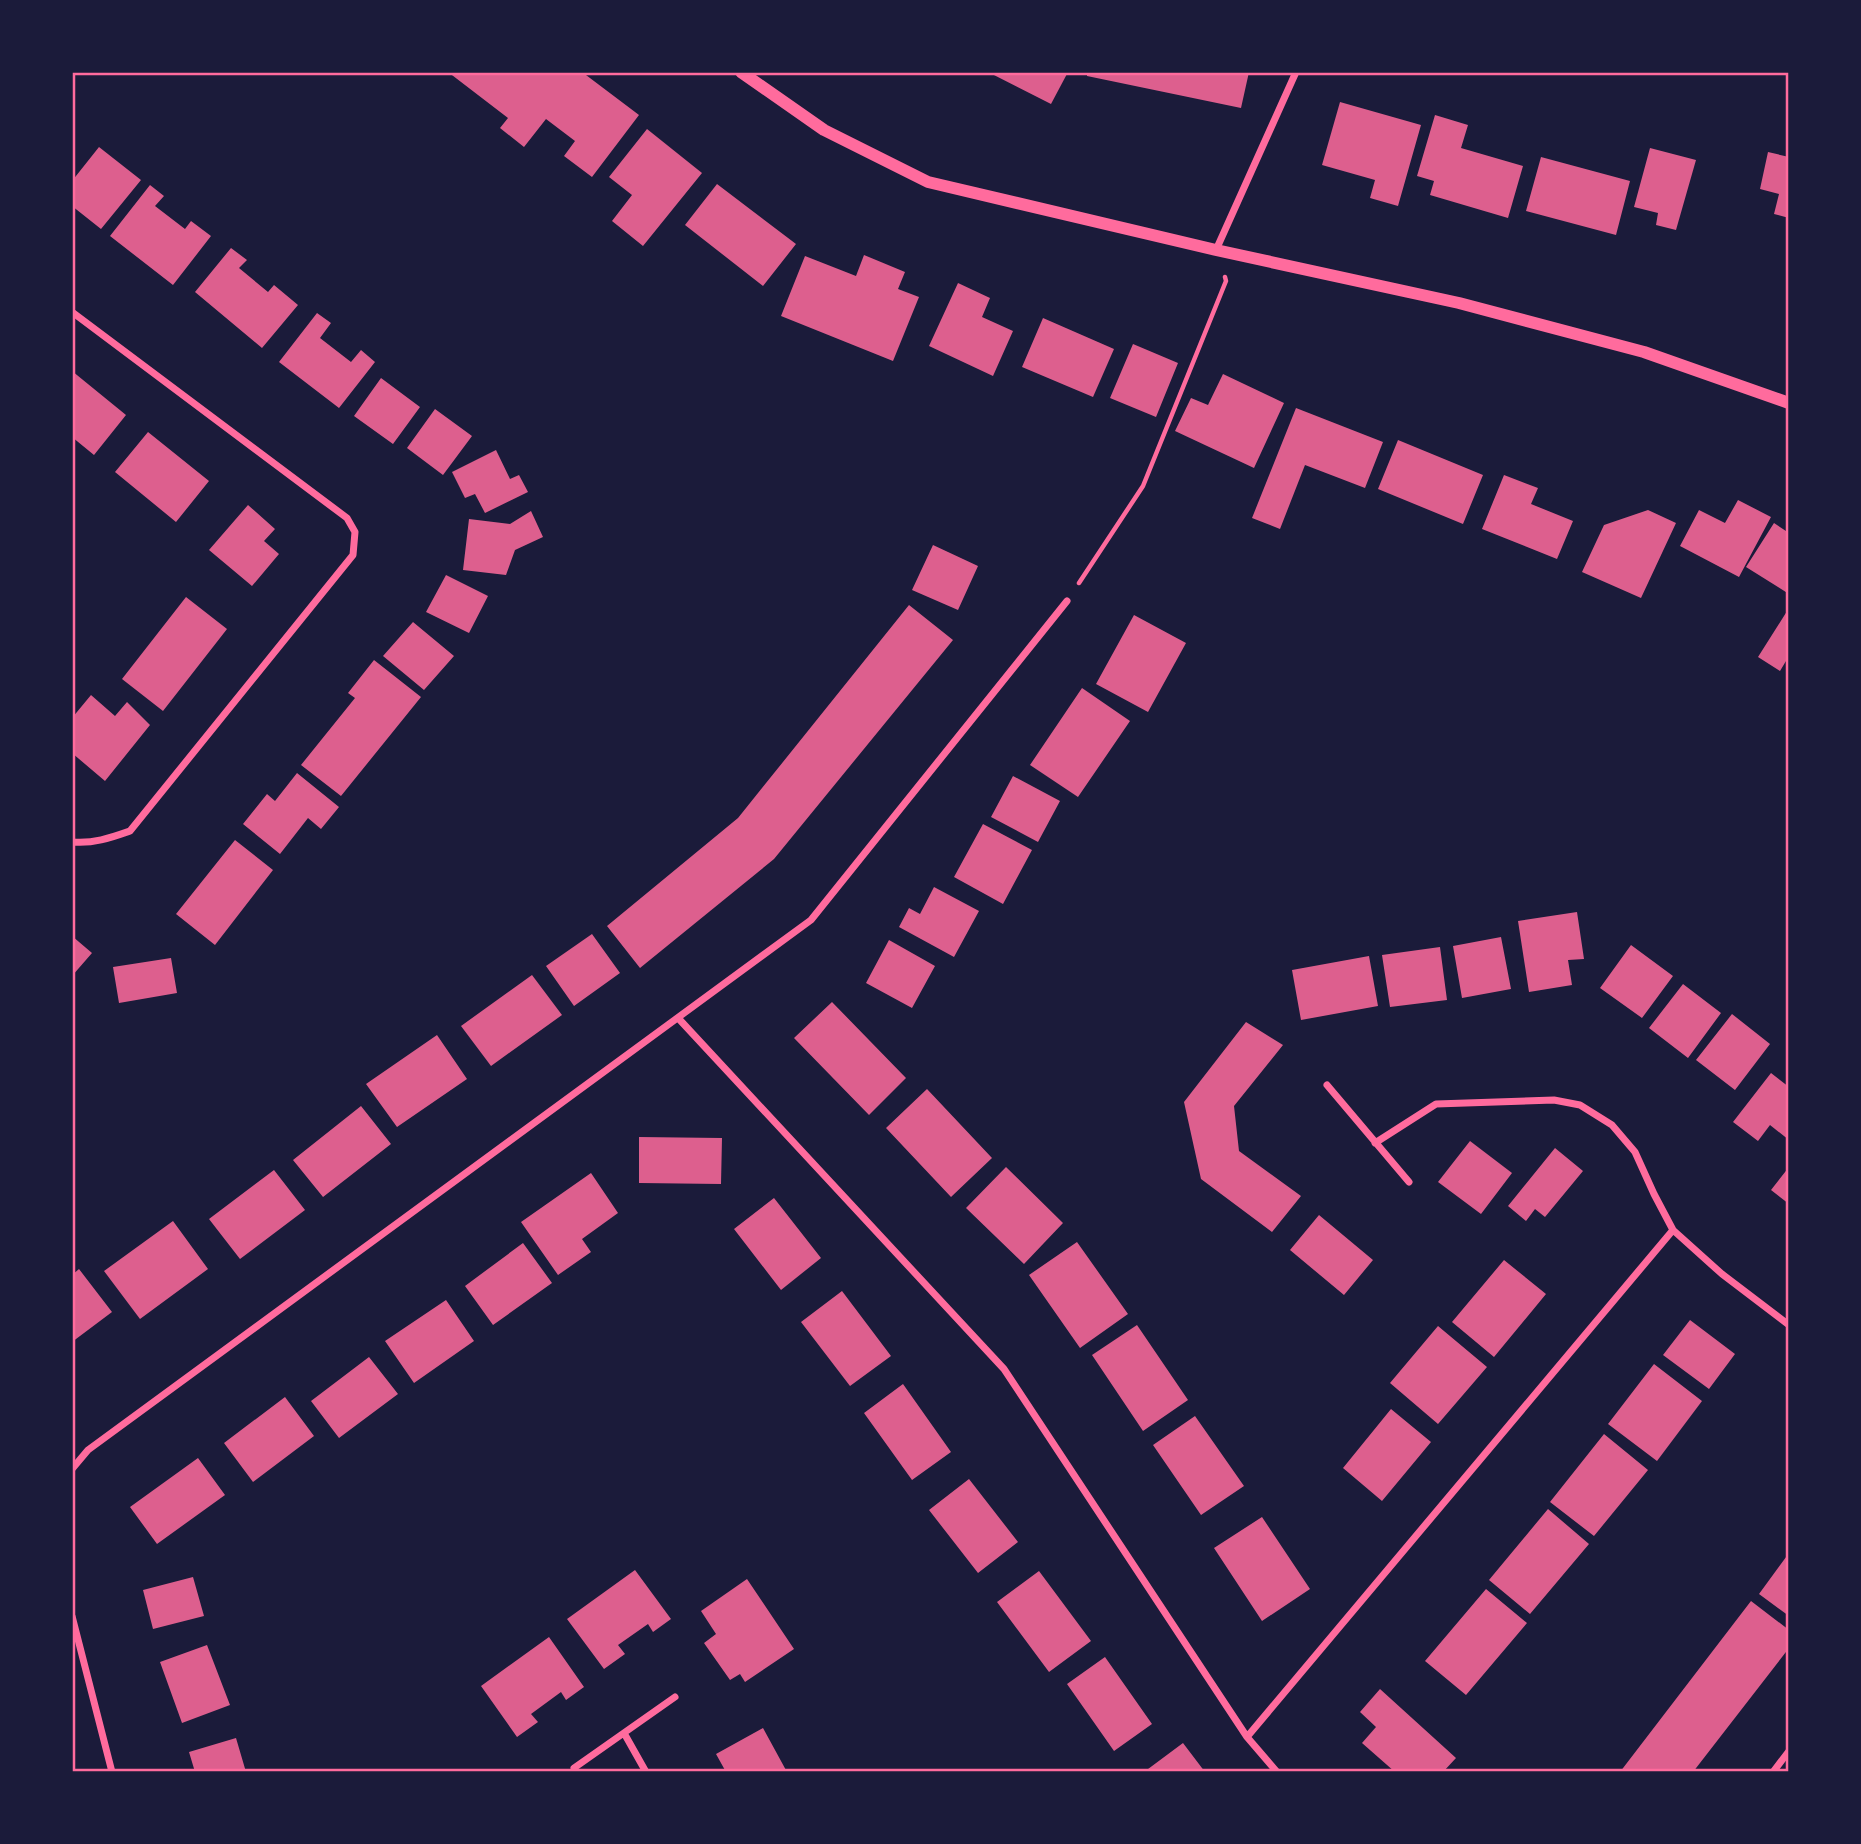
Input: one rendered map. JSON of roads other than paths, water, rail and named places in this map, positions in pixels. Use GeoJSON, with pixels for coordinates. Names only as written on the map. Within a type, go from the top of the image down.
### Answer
{"type":"FeatureCollection","features":[{"type":"Feature","properties":{"kind":"street"},"geometry":{"type":"LineString","coordinates":[[741,72],[824,130],[929,182],[1216,250],[1459,303],[1644,352],[1789,403]]}},
{"type":"Feature","properties":{"kind":"street"},"geometry":{"type":"LineString","coordinates":[[1216,250],[1296,72]]}},
{"type":"Feature","properties":{"kind":"street"},"geometry":{"type":"LineString","coordinates":[[72,312],[347,518],[355,532],[353,555],[130,831],[107,840],[72,842]]}},
{"type":"Feature","properties":{"kind":"street"},"geometry":{"type":"LineString","coordinates":[[72,1469],[88,1450],[811,920],[1067,601]]}},
{"type":"Feature","properties":{"kind":"street"},"geometry":{"type":"LineString","coordinates":[[679,1019],[1004,1369],[1247,1737],[1277,1772]]}},
{"type":"Feature","properties":{"kind":"street"},"geometry":{"type":"LineString","coordinates":[[1327,1085],[1409,1182]]}},
{"type":"Feature","properties":{"kind":"street"},"geometry":{"type":"LineString","coordinates":[[1375,1143],[1436,1104],[1554,1100],[1580,1105],[1612,1125],[1635,1152],[1673,1230],[1722,1274],[1789,1325]]}},
{"type":"Feature","properties":{"kind":"street"},"geometry":{"type":"LineString","coordinates":[[1247,1737],[1673,1230]]}},
{"type":"Feature","properties":{"kind":"street"},"geometry":{"type":"LineString","coordinates":[[72,1616],[111,1772]]}},
{"type":"Feature","properties":{"kind":"street"},"geometry":{"type":"LineString","coordinates":[[574,1768],[675,1697]]}},
{"type":"Feature","properties":{"kind":"street"},"geometry":{"type":"LineString","coordinates":[[624,1733],[646,1772]]}},
{"type":"Feature","properties":{"kind":"street"},"geometry":{"type":"LineString","coordinates":[[1773,1772],[1789,1751]]}}]}
